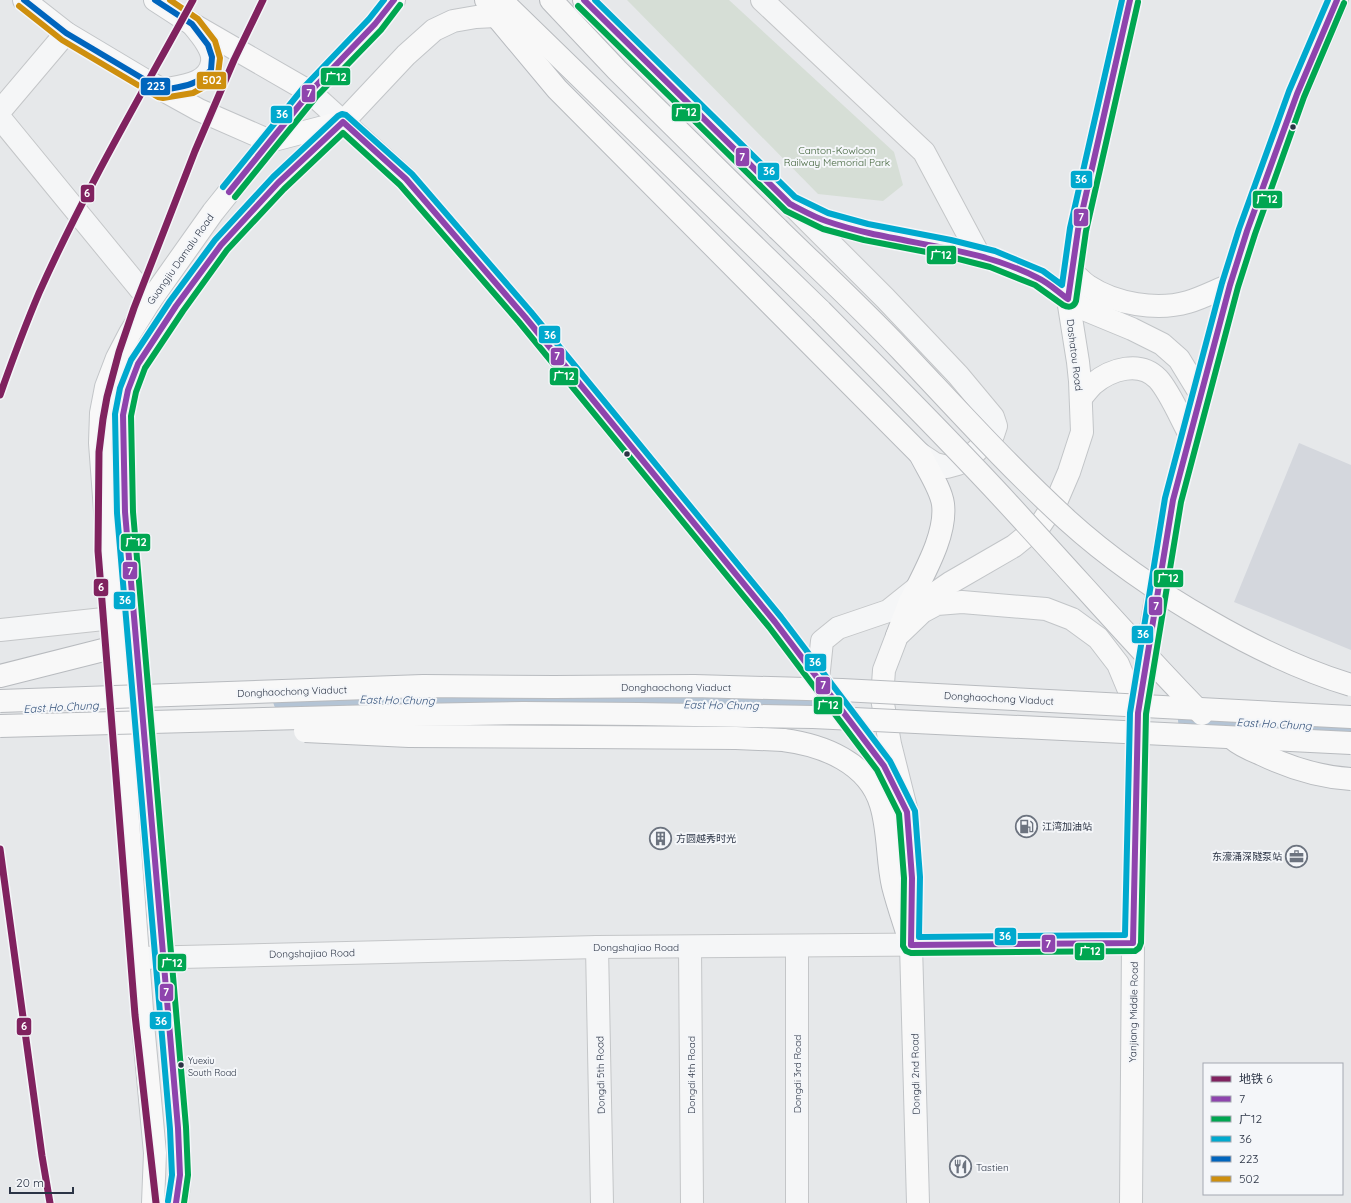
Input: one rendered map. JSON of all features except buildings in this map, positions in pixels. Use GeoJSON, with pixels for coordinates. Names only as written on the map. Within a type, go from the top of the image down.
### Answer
{"type":"FeatureCollection","features":[{"type":"Feature","properties":{"kind":"main road"},"geometry":{"type":"LineString","coordinates":[[24,0],[66,33],[162,90],[199,110],[270,141],[342,122]]}},
{"type":"Feature","properties":{"kind":"main road"},"geometry":{"type":"LineString","coordinates":[[155,0],[192,24],[310,92]]}},
{"type":"Feature","properties":{"kind":"main road","name":"Guangjiu Damalu Road"},"geometry":{"type":"LineString","coordinates":[[138,958],[100,444],[101,413],[106,387],[116,358],[130,333],[150,301],[213,212],[310,92],[376,24],[394,0]]}},
{"type":"Feature","properties":{"kind":"main road"},"geometry":{"type":"LineString","coordinates":[[551,0],[617,70],[898,347],[1024,479],[1067,520],[1133,574],[1172,600],[1235,636],[1293,664],[1351,685]]}},
{"type":"Feature","properties":{"kind":"main road"},"geometry":{"type":"LineString","coordinates":[[584,0],[790,204],[825,221],[866,232],[979,254],[1039,278],[1086,310],[1132,329],[1162,344],[1179,359],[1201,396]]}},
{"type":"Feature","properties":{"kind":"main road","name":"Dashatou Road"},"geometry":{"type":"LineString","coordinates":[[897,636],[916,610],[931,596],[950,583],[1014,546],[1041,524],[1057,500],[1069,472],[1082,432],[1078,362],[1068,299],[1078,230],[1130,0]]}},
{"type":"Feature","properties":{"kind":"main road","name":"Yanjiang Middle Road"},"geometry":{"type":"LineString","coordinates":[[1132,1203],[1133,943],[1138,713],[1173,500],[1230,285],[1247,231],[1297,94],[1337,0]]}},
{"type":"Feature","properties":{"kind":"main road"},"geometry":{"type":"LineString","coordinates":[[494,5],[524,22],[821,311],[930,420],[1205,717],[1237,742],[1275,761],[1297,770],[1319,775],[1351,779]]}},
{"type":"Feature","properties":{"kind":"main road"},"geometry":{"type":"LineString","coordinates":[[176,1203],[179,1191],[179,1148],[125,512],[123,415],[128,390],[138,364],[176,306],[222,245],[278,183],[342,122],[406,55],[434,30],[453,21],[476,17],[494,5]]}},
{"type":"Feature","properties":{"kind":"main road"},"geometry":{"type":"LineString","coordinates":[[494,5],[557,89],[920,454],[935,482],[943,504],[942,527],[934,552],[909,605],[884,670],[882,698],[890,744],[907,812],[912,878],[911,945]]}},
{"type":"Feature","properties":{"kind":"main road"},"geometry":{"type":"LineString","coordinates":[[1072,272],[1087,286],[1110,297],[1143,305],[1166,307],[1188,302],[1230,285]]}},
{"type":"Feature","properties":{"kind":"main road"},"geometry":{"type":"LineString","coordinates":[[1081,398],[1093,384],[1109,374],[1128,368],[1145,370],[1157,378],[1168,394],[1190,435]]}},
{"type":"Feature","properties":{"kind":"main road"},"geometry":{"type":"LineString","coordinates":[[897,636],[922,612],[937,604],[962,602],[1046,609],[1072,619],[1098,638],[1118,664],[1138,713]]}},
{"type":"Feature","properties":{"kind":"main road"},"geometry":{"type":"LineString","coordinates":[[0,676],[115,647]]}},
{"type":"Feature","properties":{"kind":"main road","name":"Donghaochong Viaduct"},"geometry":{"type":"LineString","coordinates":[[0,702],[423,686],[694,686],[842,690],[1351,717]]}},
{"type":"Feature","properties":{"kind":"main road"},"geometry":{"type":"LineString","coordinates":[[0,726],[414,714],[530,713],[813,717],[1351,743]]}},
{"type":"Feature","properties":{"kind":"main road"},"geometry":{"type":"LineString","coordinates":[[140,723],[409,736],[736,738],[799,742],[828,750],[854,766],[871,781],[881,804],[889,848],[893,886],[911,945]]}},
{"type":"Feature","properties":{"kind":"main road","name":"Dongdi 2nd Road"},"geometry":{"type":"LineString","coordinates":[[911,945],[918,1203]]}},
{"type":"Feature","properties":{"kind":"main road"},"geometry":{"type":"LineString","coordinates":[[138,958],[156,1153],[153,1203]]}},
{"type":"Feature","properties":{"kind":"street"},"geometry":{"type":"LineString","coordinates":[[762,0],[924,152],[979,254]]}},
{"type":"Feature","properties":{"kind":"street"},"geometry":{"type":"LineString","coordinates":[[162,90],[191,85],[202,79],[211,70],[212,57],[208,45],[192,24]]}},
{"type":"Feature","properties":{"kind":"street"},"geometry":{"type":"LineString","coordinates":[[0,111],[66,33]]}},
{"type":"Feature","properties":{"kind":"street"},"geometry":{"type":"LineString","coordinates":[[310,92],[406,179],[525,317],[775,622],[884,766],[907,812]]}},
{"type":"Feature","properties":{"kind":"street"},"geometry":{"type":"LineString","coordinates":[[0,118],[150,301]]}},
{"type":"Feature","properties":{"kind":"street"},"geometry":{"type":"LineString","coordinates":[[790,204],[885,298],[958,375],[993,416],[996,426],[993,434],[972,455],[958,464],[947,467],[935,464],[920,454]]}},
{"type":"Feature","properties":{"kind":"street"},"geometry":{"type":"LineString","coordinates":[[818,680],[822,641],[838,628],[888,612],[918,587]]}},
{"type":"Feature","properties":{"kind":"street"},"geometry":{"type":"LineString","coordinates":[[0,630],[112,618]]}},
{"type":"Feature","properties":{"kind":"street","name":"Dongshajiao Road"},"geometry":{"type":"LineString","coordinates":[[138,958],[597,947],[1133,943]]}},
{"type":"Feature","properties":{"kind":"street","name":"Dongdi 3rd Road"},"geometry":{"type":"LineString","coordinates":[[797,946],[797,1203]]}},
{"type":"Feature","properties":{"kind":"street","name":"Dongdi 5th Road"},"geometry":{"type":"LineString","coordinates":[[597,947],[602,1203]]}},
{"type":"Feature","properties":{"kind":"street","name":"Dongdi 4th Road"},"geometry":{"type":"LineString","coordinates":[[690,947],[692,1203]]}},
{"type":"Feature","properties":{"kind":"shaded area"},"geometry":{"type":"Polygon","coordinates":[[[1299,443],[1351,465],[1351,650],[1234,602],[1299,443]]]}},
{"type":"Feature","properties":{"kind":"green space","name":"Canton-Kowloon Railway Memorial Park"},"geometry":{"type":"Polygon","coordinates":[[[627,0],[729,0],[894,152],[903,185],[883,201],[818,194],[627,0]]]}},
{"type":"Feature","properties":{"kind":"waterway","name":"East Ho Chung"},"geometry":{"type":"LineString","coordinates":[[292,699],[794,706]]}},
{"type":"Feature","properties":{"kind":"waterway","name":"East Ho Chung"},"geometry":{"type":"LineString","coordinates":[[1197,720],[1351,728]]}},
{"type":"Feature","properties":{"kind":"metro line","name":"6"},"geometry":{"type":"LineString","coordinates":[[0,395],[29,318],[56,255],[113,145],[193,0]]}},
{"type":"Feature","properties":{"kind":"metro line","name":"6"},"geometry":{"type":"LineString","coordinates":[[156,1203],[135,1015],[98,551],[99,452],[107,397],[119,352],[134,308],[195,151],[234,60],[263,0]]}},
{"type":"Feature","properties":{"kind":"metro line","name":"6"},"geometry":{"type":"LineString","coordinates":[[0,849],[42,1156],[50,1203]]}},
{"type":"Feature","properties":{"kind":"transit line","name":"223"},"geometry":{"type":"LineString","coordinates":[[24,0],[66,33],[162,90],[194,83],[211,70],[212,57],[208,45],[192,24],[155,0]]}},
{"type":"Feature","properties":{"kind":"transit line","name":"502"},"geometry":{"type":"LineString","coordinates":[[19,6],[62,40],[158,97],[163,98],[193,93],[206,86],[218,74],[220,58],[215,41],[198,19],[170,0]]}},
{"type":"Feature","properties":{"kind":"transit line","name":"36"},"geometry":{"type":"LineString","coordinates":[[223,187],[304,87],[369,19],[384,0]]}},
{"type":"Feature","properties":{"kind":"transit line","name":"7"},"geometry":{"type":"LineString","coordinates":[[229,192],[310,92],[375,24],[394,0]]}},
{"type":"Feature","properties":{"kind":"transit line","name":"7"},"geometry":{"type":"LineString","coordinates":[[584,0],[790,204],[822,219],[852,229],[987,258],[1013,267],[1042,280],[1068,299],[1078,230],[1130,0]]}},
{"type":"Feature","properties":{"kind":"transit line","name":"36"},"geometry":{"type":"LineString","coordinates":[[595,0],[795,197],[828,213],[868,224],[951,240],[995,251],[1043,271],[1062,285],[1070,228],[1122,0]]}},
{"type":"Feature","properties":{"kind":"transit line","name":"36"},"geometry":{"type":"LineString","coordinates":[[168,1201],[172,1175],[170,1129],[117,513],[115,414],[120,388],[131,360],[170,301],[215,240],[273,177],[338,116],[342,114],[346,115],[412,174],[531,312],[781,617],[890,761],[915,811],[920,877],[919,937],[1125,935],[1130,713],[1165,498],[1222,283],[1239,229],[1289,91],[1328,0]]}},
{"type":"Feature","properties":{"kind":"transit line","name":"7"},"geometry":{"type":"LineString","coordinates":[[176,1203],[180,1175],[178,1128],[125,512],[123,415],[128,390],[138,364],[176,306],[221,245],[278,183],[343,122],[406,179],[525,317],[775,622],[884,766],[907,812],[912,878],[911,945],[1133,943],[1138,713],[1173,500],[1230,285],[1247,231],[1297,94],[1337,0]]}},
{"type":"Feature","properties":{"kind":"transit line","name":"广12"},"geometry":{"type":"LineString","coordinates":[[578,6],[786,211],[823,229],[864,240],[947,256],[990,267],[1035,285],[1063,305],[1069,307],[1073,306],[1076,301],[1086,231],[1138,2]]}},
{"type":"Feature","properties":{"kind":"transit line","name":"广12"},"geometry":{"type":"LineString","coordinates":[[184,1203],[188,1175],[186,1127],[133,512],[131,416],[136,392],[145,368],[183,311],[227,250],[284,189],[343,133],[400,185],[519,322],[769,627],[877,770],[899,814],[904,878],[903,946],[906,951],[911,953],[1135,951],[1139,948],[1141,943],[1146,714],[1181,502],[1238,287],[1255,234],[1304,97],[1344,3]]}},
{"type":"Feature","properties":{"kind":"transit line","name":"广12"},"geometry":{"type":"LineString","coordinates":[[235,197],[316,97],[381,30],[400,5]]}},
{"type":"Feature","properties":{"kind":"place","name":"江湾加油站"},"geometry":{"type":"Point","coordinates":[1027,826]}},
{"type":"Feature","properties":{"kind":"place","name":"方圆越秀时光"},"geometry":{"type":"Point","coordinates":[661,838]}},
{"type":"Feature","properties":{"kind":"place","name":"东濠涌深隧泵站"},"geometry":{"type":"Point","coordinates":[1297,856]}},
{"type":"Feature","properties":{"kind":"place","name":"Yuexiu South Road"},"geometry":{"type":"Point","coordinates":[181,1065]}},
{"type":"Feature","properties":{"kind":"place","name":"Tastien"},"geometry":{"type":"Point","coordinates":[960,1167]}}]}
